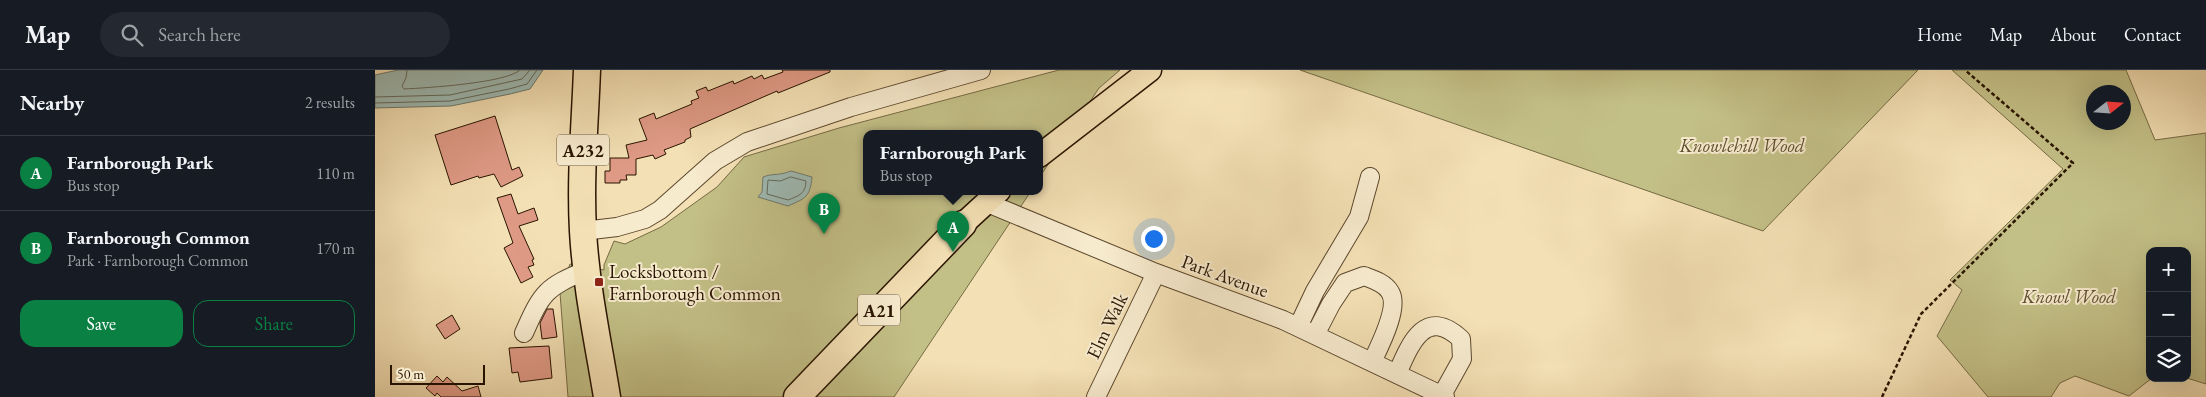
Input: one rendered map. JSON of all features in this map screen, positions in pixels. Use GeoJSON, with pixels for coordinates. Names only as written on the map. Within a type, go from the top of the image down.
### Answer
{"type":"FeatureCollection","features":[{"type":"Feature","properties":{"kind":"highway","name":"A232"},"geometry":{"type":"LineString","coordinates":[[587,70],[583,149],[583,231],[587,270],[607,397]]}},
{"type":"Feature","properties":{"kind":"highway","name":"A21"},"geometry":{"type":"LineString","coordinates":[[797,397],[963,224]]}},
{"type":"Feature","properties":{"kind":"main road"},"geometry":{"type":"LineString","coordinates":[[1043,153],[1149,70]]}},
{"type":"Feature","properties":{"kind":"main road","name":"A21"},"geometry":{"type":"LineString","coordinates":[[963,224],[992,196]]}},
{"type":"Feature","properties":{"kind":"street"},"geometry":{"type":"LineString","coordinates":[[583,231],[617,227],[645,219],[660,210],[715,161],[747,142],[851,107],[981,70]]}},
{"type":"Feature","properties":{"kind":"street"},"geometry":{"type":"LineString","coordinates":[[1298,327],[1315,291],[1359,217],[1370,177]]}},
{"type":"Feature","properties":{"kind":"street","name":"Park Avenue"},"geometry":{"type":"LineString","coordinates":[[992,196],[1156,273],[1298,327],[1444,396]]}},
{"type":"Feature","properties":{"kind":"street"},"geometry":{"type":"LineString","coordinates":[[524,333],[537,305],[550,288],[560,281],[587,270]]}},
{"type":"Feature","properties":{"kind":"street","name":"Elm Walk"},"geometry":{"type":"LineString","coordinates":[[1096,397],[1156,273]]}},
{"type":"Feature","properties":{"kind":"street"},"geometry":{"type":"LineString","coordinates":[[1315,336],[1331,304],[1345,283],[1363,276],[1378,282],[1390,291],[1394,302],[1372,362]]}},
{"type":"Feature","properties":{"kind":"street"},"geometry":{"type":"LineString","coordinates":[[1397,374],[1410,345],[1423,330],[1438,325],[1451,330],[1461,339],[1462,358],[1444,396]]}},
{"type":"Feature","properties":{"kind":"path"},"geometry":{"type":"LineString","coordinates":[[1882,397],[1921,314],[2073,163],[1965,70]]}},
{"type":"Feature","properties":{"kind":"green space"},"geometry":{"type":"Polygon","coordinates":[[[1059,70],[1120,70],[1099,88],[1043,172],[1043,130],[863,130],[863,195],[1028,195],[894,397],[568,397],[560,293],[570,264],[604,270],[604,265],[614,241],[625,244],[661,227],[717,187],[744,157],[839,128],[1059,70]]]}},
{"type":"Feature","properties":{"kind":"green space","name":"Knowlehill Wood"},"geometry":{"type":"Polygon","coordinates":[[[1300,70],[1918,70],[1763,231],[1300,70]]]}},
{"type":"Feature","properties":{"kind":"green space","name":"Knowl Wood"},"geometry":{"type":"Polygon","coordinates":[[[1952,70],[2126,70],[2155,140],[2206,133],[2206,384],[2191,379],[2191,247],[2146,247],[2147,382],[2129,396],[2075,376],[2060,383],[2051,397],[1988,397],[1937,336],[1962,290],[1950,280],[2063,169],[1952,70]]]}},
{"type":"Feature","properties":{"kind":"water"},"geometry":{"type":"Polygon","coordinates":[[[398,70],[543,70],[530,89],[510,94],[451,106],[375,108],[375,75],[398,70]]]}},
{"type":"Feature","properties":{"kind":"water"},"geometry":{"type":"Polygon","coordinates":[[[791,171],[812,177],[810,189],[803,199],[788,206],[758,197],[762,192],[763,177],[791,171]]]}},
{"type":"Feature","properties":{"kind":"building"},"geometry":{"type":"Polygon","coordinates":[[[782,70],[830,70],[830,72],[778,93],[777,91],[690,129],[691,137],[685,140],[685,142],[664,150],[666,154],[655,159],[653,155],[636,159],[636,175],[626,175],[627,180],[620,180],[620,183],[605,183],[605,171],[610,171],[610,158],[629,158],[626,145],[647,140],[639,119],[654,113],[656,119],[692,104],[691,101],[699,98],[696,91],[706,87],[708,91],[733,81],[734,84],[752,76],[754,79],[762,75],[764,79],[783,72],[782,70]]]}},
{"type":"Feature","properties":{"kind":"building"},"geometry":{"type":"Polygon","coordinates":[[[495,116],[512,170],[519,167],[523,176],[501,187],[494,174],[479,178],[478,176],[451,185],[435,135],[495,116]]]}},
{"type":"Feature","properties":{"kind":"building"},"geometry":{"type":"Polygon","coordinates":[[[511,194],[518,214],[534,208],[538,220],[519,226],[534,259],[532,260],[534,265],[528,267],[533,277],[521,283],[504,248],[513,243],[497,198],[511,194]]]}},
{"type":"Feature","properties":{"kind":"building"},"geometry":{"type":"Polygon","coordinates":[[[547,309],[553,309],[557,337],[542,339],[540,323],[547,309]]]}},
{"type":"Feature","properties":{"kind":"building"},"geometry":{"type":"Polygon","coordinates":[[[452,315],[460,329],[445,339],[436,325],[452,315]]]}},
{"type":"Feature","properties":{"kind":"building"},"geometry":{"type":"Polygon","coordinates":[[[549,346],[552,378],[520,382],[518,372],[512,373],[509,348],[549,346]]]}},
{"type":"Feature","properties":{"kind":"building"},"geometry":{"type":"Polygon","coordinates":[[[437,376],[443,382],[447,377],[462,391],[478,386],[481,397],[441,397],[437,393],[435,396],[426,388],[437,376]]]}},
{"type":"Feature","properties":{"kind":"place","name":"Farnborough Common"},"geometry":{"type":"Point","coordinates":[824,234]}},
{"type":"Feature","properties":{"kind":"place","name":"Farnborough Park"},"geometry":{"type":"Point","coordinates":[953,252]}},
{"type":"Feature","properties":{"kind":"place","name":"Locksbottom / Farnborough Common"},"geometry":{"type":"Point","coordinates":[599,282]}}]}
